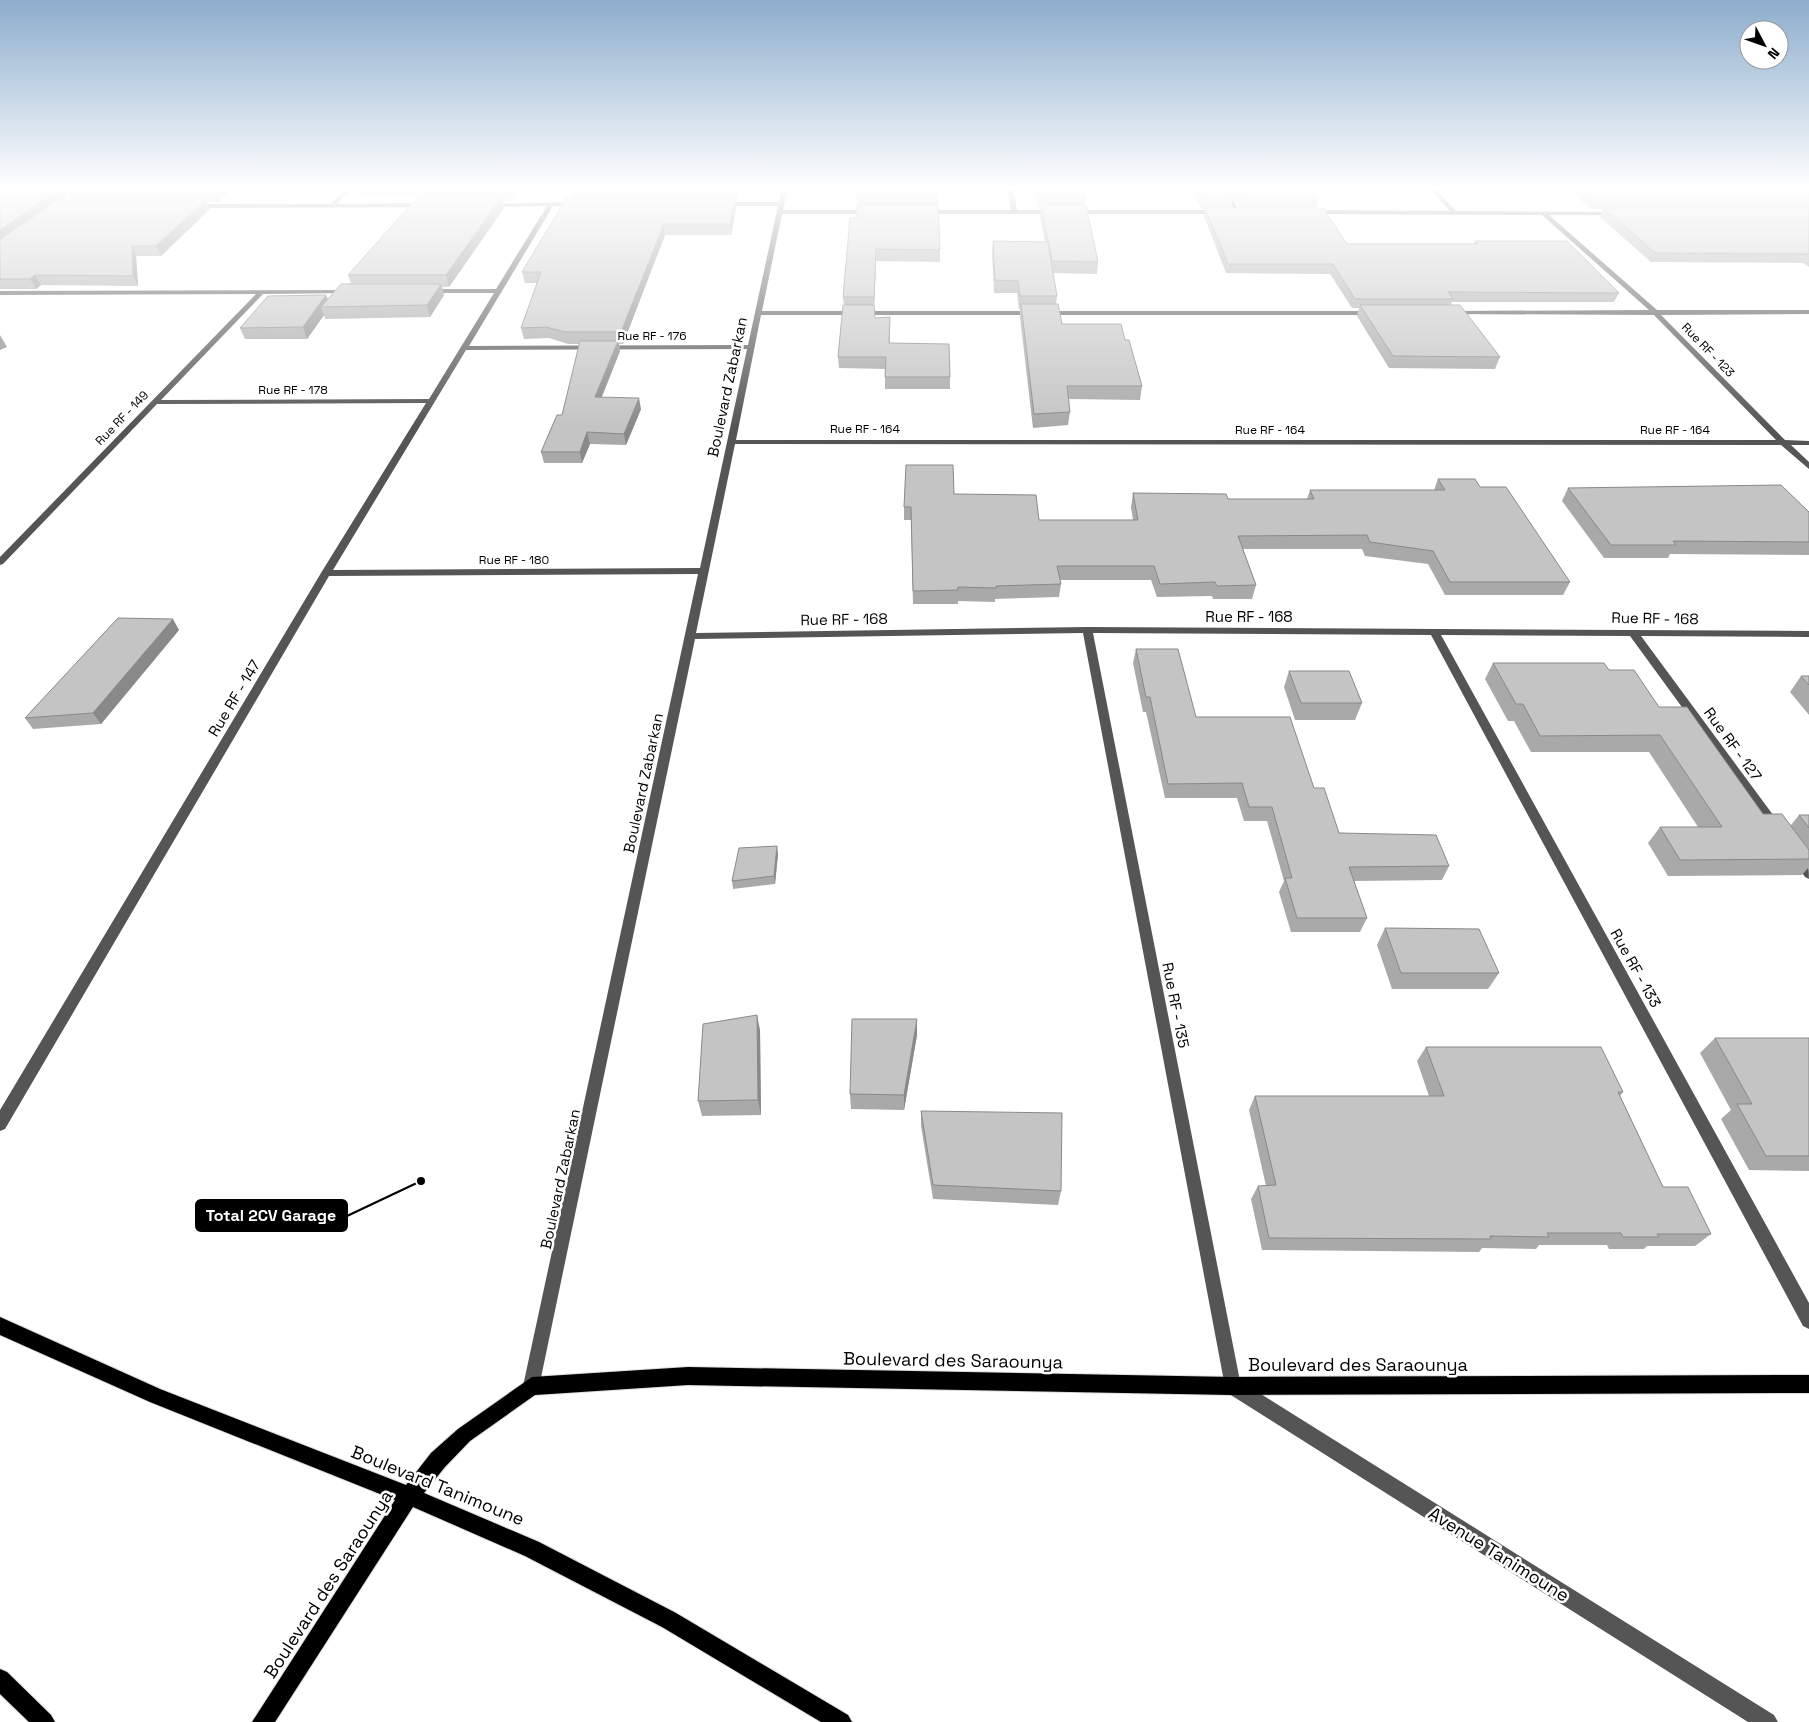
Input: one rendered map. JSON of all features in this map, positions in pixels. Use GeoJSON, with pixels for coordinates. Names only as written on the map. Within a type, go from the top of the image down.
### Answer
{"type":"FeatureCollection","features":[{"type":"Feature","properties":{"kind":"main road","name":"Boulevard Tanimoune"},"geometry":{"type":"LineString","coordinates":[[0,1326],[156,1396],[409,1496],[540,1553],[669,1620],[841,1722]]}},
{"type":"Feature","properties":{"kind":"main road","name":"Boulevard des Saraounya"},"geometry":{"type":"LineString","coordinates":[[263,1722],[409,1496],[438,1460],[464,1435],[532,1386],[688,1376],[1232,1386],[1809,1384]]}},
{"type":"Feature","properties":{"kind":"main road"},"geometry":{"type":"LineString","coordinates":[[0,1680],[44,1722]]}},
{"type":"Feature","properties":{"kind":"street","name":"Rue RF - 147"},"geometry":{"type":"LineString","coordinates":[[0,1124],[326,573],[514,266]]}},
{"type":"Feature","properties":{"kind":"street","name":"Boulevard Zabarkan"},"geometry":{"type":"LineString","coordinates":[[532,1386],[768,266]]}},
{"type":"Feature","properties":{"kind":"street","name":"Rue RF - 123"},"geometry":{"type":"LineString","coordinates":[[1604,266],[1656,313],[1783,443],[1809,466]]}},
{"type":"Feature","properties":{"kind":"street","name":"Rue RF - 149"},"geometry":{"type":"LineString","coordinates":[[0,562],[262,291]]}},
{"type":"Feature","properties":{"kind":"street"},"geometry":{"type":"LineString","coordinates":[[0,293],[361,291]]}},
{"type":"Feature","properties":{"kind":"street"},"geometry":{"type":"LineString","coordinates":[[420,291],[499,291]]}},
{"type":"Feature","properties":{"kind":"street"},"geometry":{"type":"LineString","coordinates":[[1437,313],[1809,312]]}},
{"type":"Feature","properties":{"kind":"street"},"geometry":{"type":"LineString","coordinates":[[758,313],[1387,313]]}},
{"type":"Feature","properties":{"kind":"street","name":"Rue RF - 176"},"geometry":{"type":"LineString","coordinates":[[464,348],[751,347]]}},
{"type":"Feature","properties":{"kind":"street","name":"Rue RF - 178"},"geometry":{"type":"LineString","coordinates":[[154,402],[431,401]]}},
{"type":"Feature","properties":{"kind":"street","name":"Rue RF - 164"},"geometry":{"type":"LineString","coordinates":[[731,442],[1809,443]]}},
{"type":"Feature","properties":{"kind":"street","name":"Rue RF - 180"},"geometry":{"type":"LineString","coordinates":[[326,573],[703,571]]}},
{"type":"Feature","properties":{"kind":"street","name":"Rue RF - 168"},"geometry":{"type":"LineString","coordinates":[[690,636],[1088,630],[1809,634]]}},
{"type":"Feature","properties":{"kind":"street","name":"Rue RF - 135"},"geometry":{"type":"LineString","coordinates":[[1088,630],[1232,1386]]}},
{"type":"Feature","properties":{"kind":"street","name":"Rue RF - 133"},"geometry":{"type":"LineString","coordinates":[[1434,631],[1809,1320]]}},
{"type":"Feature","properties":{"kind":"street","name":"Rue RF - 127"},"geometry":{"type":"LineString","coordinates":[[1633,633],[1780,833]]}},
{"type":"Feature","properties":{"kind":"street"},"geometry":{"type":"LineString","coordinates":[[1791,850],[1809,874]]}},
{"type":"Feature","properties":{"kind":"street","name":"Avenue Tanimoune"},"geometry":{"type":"LineString","coordinates":[[1232,1386],[1767,1722]]}},
{"type":"Feature","properties":{"kind":"building"},"geometry":{"type":"Polygon","coordinates":[[[0,266],[133,266],[133,276],[35,275],[30,279],[0,279],[0,266]]]}},
{"type":"Feature","properties":{"kind":"building"},"geometry":{"type":"Polygon","coordinates":[[[356,266],[452,266],[446,275],[348,275],[356,266]]]}},
{"type":"Feature","properties":{"kind":"building"},"geometry":{"type":"Polygon","coordinates":[[[525,266],[647,266],[621,332],[565,332],[546,327],[521,328],[541,272],[522,272],[525,266]]]}},
{"type":"Feature","properties":{"kind":"building"},"geometry":{"type":"Polygon","coordinates":[[[846,266],[875,266],[874,297],[843,297],[846,266]]]}},
{"type":"Feature","properties":{"kind":"building"},"geometry":{"type":"Polygon","coordinates":[[[994,266],[1052,266],[1057,296],[1020,296],[1018,281],[995,280],[994,266]]]}},
{"type":"Feature","properties":{"kind":"building"},"geometry":{"type":"Polygon","coordinates":[[[1334,266],[1592,266],[1619,293],[1448,292],[1453,299],[1355,299],[1334,266]]]}},
{"type":"Feature","properties":{"kind":"building"},"geometry":{"type":"Polygon","coordinates":[[[341,284],[441,284],[427,305],[321,307],[341,284]]]}},
{"type":"Feature","properties":{"kind":"building"},"geometry":{"type":"Polygon","coordinates":[[[326,295],[303,327],[240,328],[268,296],[326,295]]]}},
{"type":"Feature","properties":{"kind":"building"},"geometry":{"type":"Polygon","coordinates":[[[1021,304],[1058,304],[1062,324],[1121,324],[1125,340],[1129,340],[1142,386],[1067,386],[1070,412],[1034,414],[1021,304]]]}},
{"type":"Feature","properties":{"kind":"building"},"geometry":{"type":"Polygon","coordinates":[[[843,305],[874,305],[875,318],[890,317],[889,343],[949,344],[950,377],[885,377],[886,357],[838,357],[843,305]]]}},
{"type":"Feature","properties":{"kind":"building"},"geometry":{"type":"Polygon","coordinates":[[[1360,305],[1460,305],[1500,357],[1393,356],[1360,305]]]}},
{"type":"Feature","properties":{"kind":"building"},"geometry":{"type":"Polygon","coordinates":[[[580,341],[618,341],[595,397],[639,398],[624,434],[587,432],[580,452],[541,452],[557,415],[562,415],[580,341]]]}},
{"type":"Feature","properties":{"kind":"building"},"geometry":{"type":"Polygon","coordinates":[[[906,465],[953,465],[954,494],[1036,495],[1039,520],[1138,520],[1133,493],[1226,494],[1228,499],[1314,499],[1310,490],[1445,490],[1438,479],[1475,479],[1480,487],[1506,487],[1570,582],[1450,582],[1433,551],[1370,542],[1367,535],[1238,536],[1256,585],[1217,586],[1215,582],[1160,584],[1154,566],[1057,566],[1061,584],[996,586],[996,588],[958,587],[958,590],[913,591],[911,507],[904,507],[906,465]]]}},
{"type":"Feature","properties":{"kind":"building"},"geometry":{"type":"Polygon","coordinates":[[[1781,485],[1809,512],[1809,542],[1673,541],[1676,545],[1611,545],[1568,488],[1781,485]]]}},
{"type":"Feature","properties":{"kind":"building"},"geometry":{"type":"Polygon","coordinates":[[[118,618],[173,619],[93,713],[25,718],[118,618]]]}},
{"type":"Feature","properties":{"kind":"building"},"geometry":{"type":"Polygon","coordinates":[[[1136,649],[1178,649],[1196,717],[1290,717],[1314,788],[1324,788],[1339,833],[1436,835],[1449,866],[1349,867],[1367,918],[1297,918],[1285,878],[1292,878],[1272,807],[1249,807],[1242,783],[1168,784],[1150,697],[1146,697],[1136,649]]]}},
{"type":"Feature","properties":{"kind":"building"},"geometry":{"type":"Polygon","coordinates":[[[1493,663],[1604,663],[1609,670],[1634,670],[1659,707],[1687,707],[1763,814],[1782,814],[1809,850],[1809,859],[1680,860],[1660,827],[1722,827],[1660,735],[1540,736],[1523,704],[1516,704],[1493,663]]]}},
{"type":"Feature","properties":{"kind":"building"},"geometry":{"type":"Polygon","coordinates":[[[1289,671],[1349,671],[1362,703],[1301,703],[1289,671]]]}},
{"type":"Feature","properties":{"kind":"building"},"geometry":{"type":"Polygon","coordinates":[[[1801,676],[1809,676],[1809,685],[1801,676]]]}},
{"type":"Feature","properties":{"kind":"building"},"geometry":{"type":"Polygon","coordinates":[[[1799,815],[1809,815],[1809,828],[1799,815]]]}},
{"type":"Feature","properties":{"kind":"building"},"geometry":{"type":"Polygon","coordinates":[[[777,846],[774,876],[732,881],[739,848],[777,846]]]}},
{"type":"Feature","properties":{"kind":"building"},"geometry":{"type":"Polygon","coordinates":[[[1385,928],[1479,929],[1499,973],[1401,973],[1385,928]]]}},
{"type":"Feature","properties":{"kind":"building"},"geometry":{"type":"Polygon","coordinates":[[[757,1015],[758,1100],[698,1101],[703,1024],[757,1015]]]}},
{"type":"Feature","properties":{"kind":"building"},"geometry":{"type":"Polygon","coordinates":[[[852,1019],[917,1019],[904,1095],[850,1094],[852,1019]]]}},
{"type":"Feature","properties":{"kind":"building"},"geometry":{"type":"Polygon","coordinates":[[[1715,1038],[1809,1038],[1809,1156],[1766,1156],[1737,1104],[1752,1104],[1715,1038]]]}},
{"type":"Feature","properties":{"kind":"building"},"geometry":{"type":"Polygon","coordinates":[[[1426,1047],[1601,1047],[1623,1092],[1618,1092],[1663,1187],[1688,1187],[1711,1234],[1657,1234],[1659,1237],[1623,1237],[1621,1233],[1547,1233],[1549,1237],[1490,1236],[1491,1239],[1269,1238],[1258,1186],[1276,1185],[1255,1096],[1444,1096],[1426,1047]]]}},
{"type":"Feature","properties":{"kind":"building"},"geometry":{"type":"Polygon","coordinates":[[[921,1111],[1062,1113],[1061,1191],[933,1185],[921,1111]]]}},
{"type":"Feature","properties":{"kind":"place","name":"Total 2CV Garage"},"geometry":{"type":"Point","coordinates":[421,1181]}}]}
